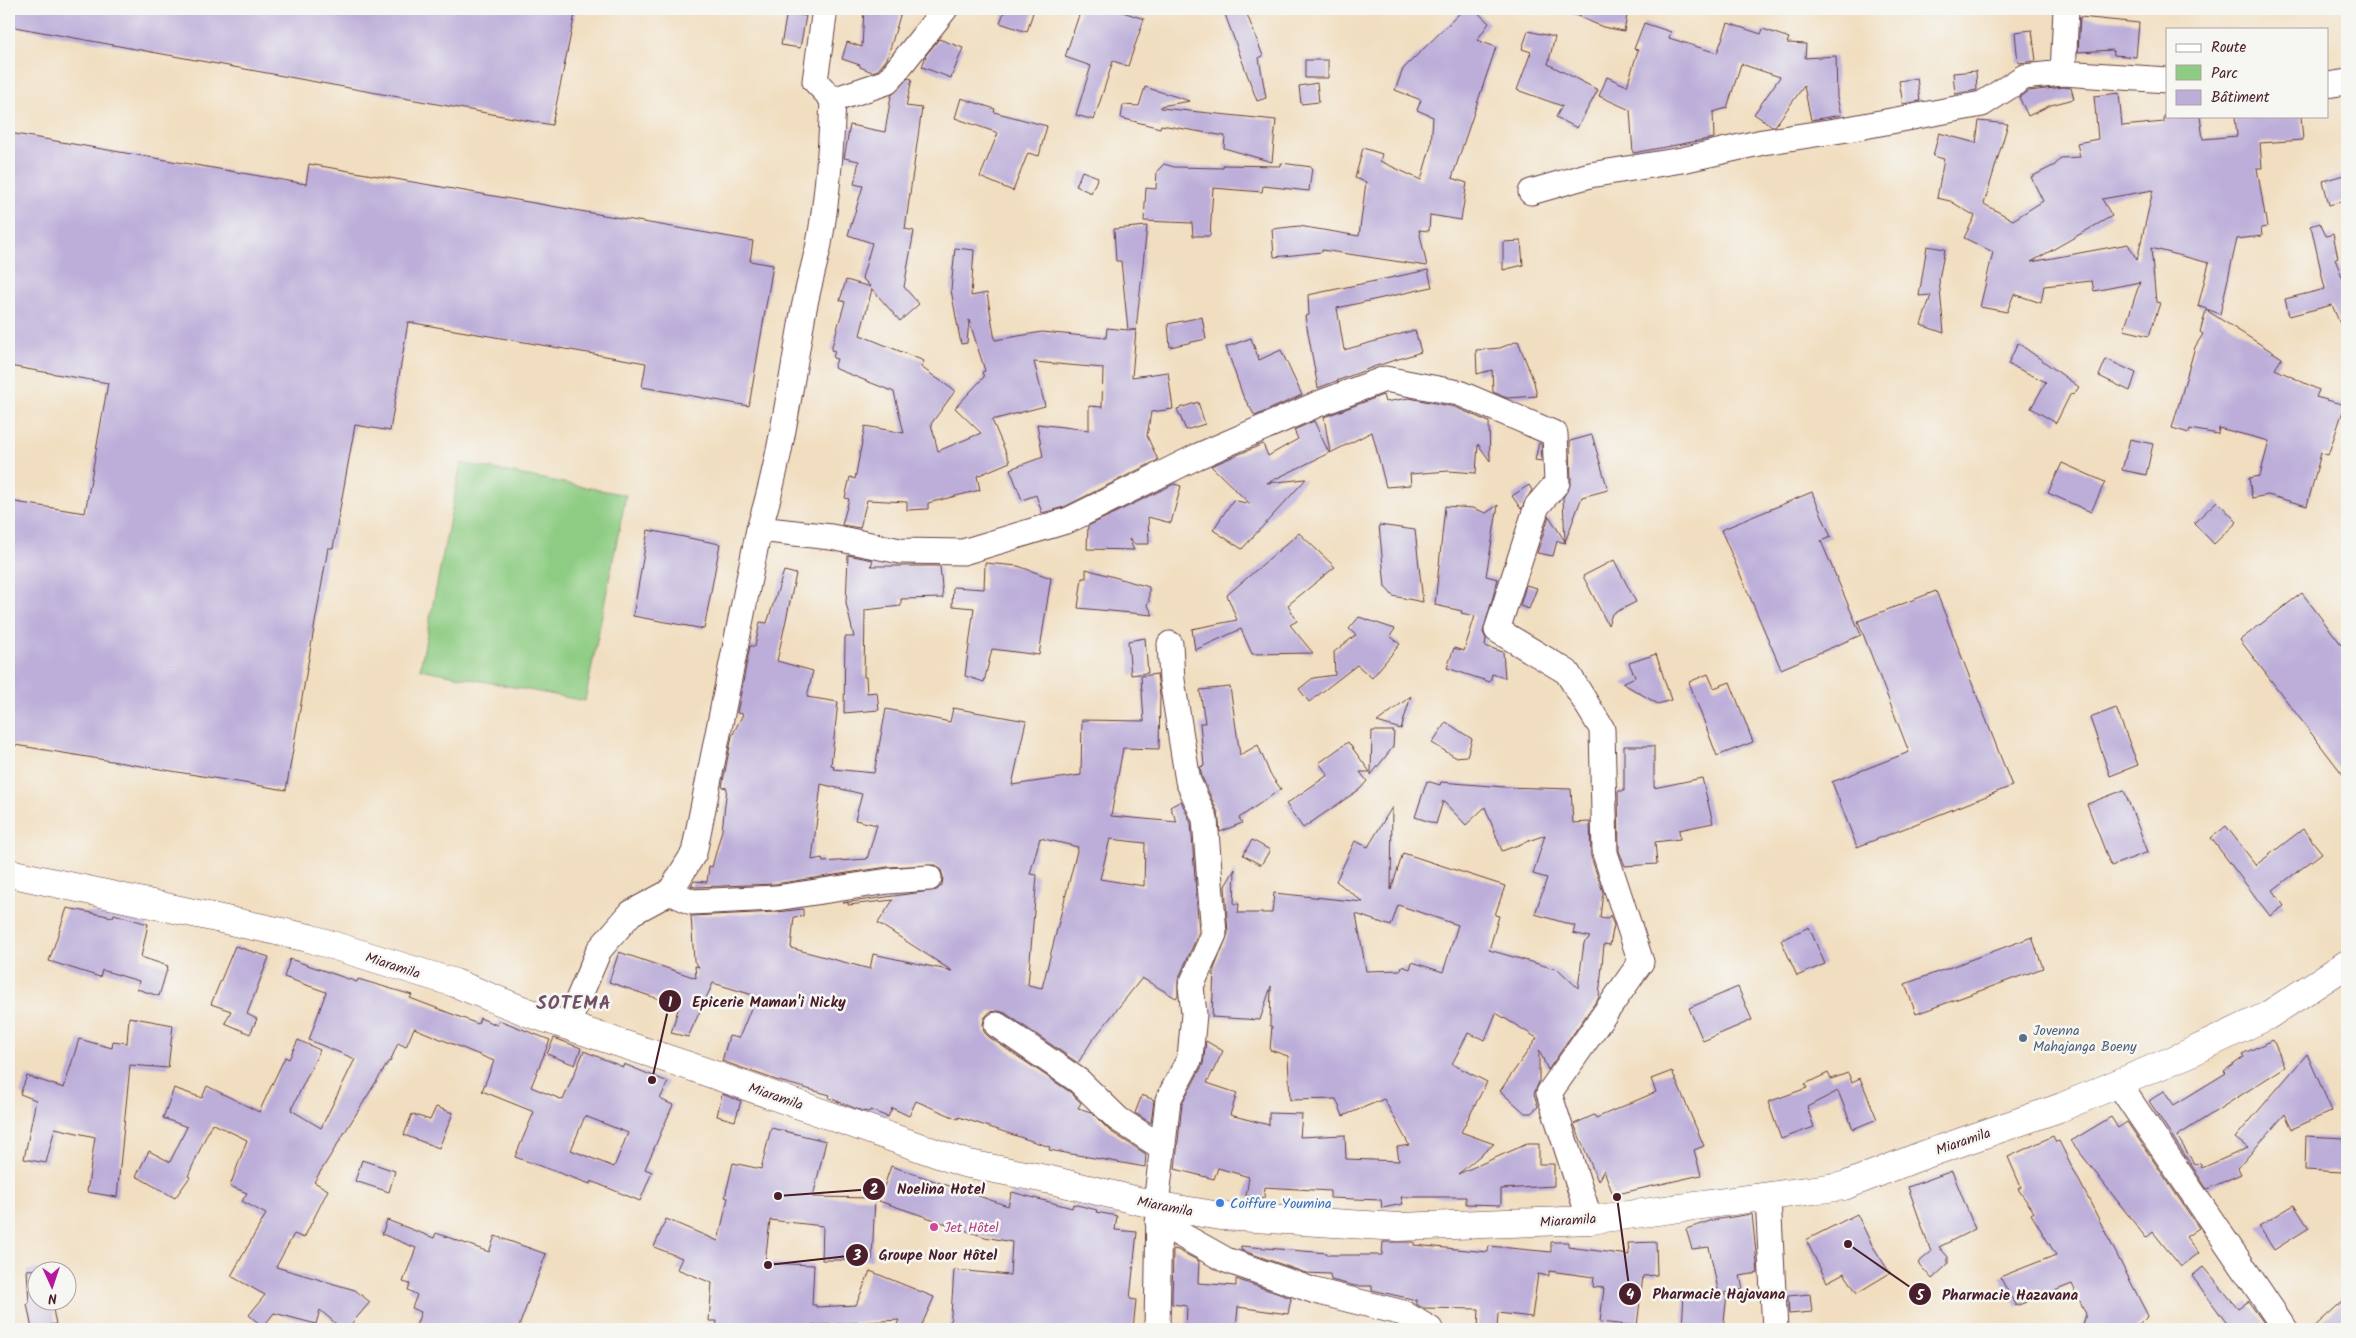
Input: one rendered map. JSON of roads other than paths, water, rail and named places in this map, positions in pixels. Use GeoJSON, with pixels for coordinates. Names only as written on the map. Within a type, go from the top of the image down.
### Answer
{"type":"FeatureCollection","features":[{"type":"Feature","properties":{"kind":"main road","name":"Miaramila"},"geometry":{"type":"LineString","coordinates":[[9,873],[309,938],[423,975],[455,983],[567,1026],[701,1070],[964,1163],[1051,1180],[1158,1211],[1399,1228],[1590,1220],[1768,1198],[1844,1186],[1918,1157],[2062,1107],[2186,1055],[2266,1016],[2347,964]]}},
{"type":"Feature","properties":{"kind":"street"},"geometry":{"type":"LineString","coordinates":[[567,1026],[599,950],[631,913],[670,892],[694,854],[759,530],[770,494],[786,416],[801,323],[819,242],[830,150],[833,100],[815,81],[825,9]]}},
{"type":"Feature","properties":{"kind":"street"},"geometry":{"type":"LineString","coordinates":[[833,100],[887,82],[945,9]]}},
{"type":"Feature","properties":{"kind":"street"},"geometry":{"type":"LineString","coordinates":[[2063,73],[2066,9]]}},
{"type":"Feature","properties":{"kind":"street"},"geometry":{"type":"LineString","coordinates":[[1532,192],[1590,175],[1682,160],[1763,142],[1848,129],[1982,104],[2024,77],[2063,73],[2166,80]]}},
{"type":"Feature","properties":{"kind":"street"},"geometry":{"type":"LineString","coordinates":[[2328,85],[2347,82]]}},
{"type":"Feature","properties":{"kind":"street"},"geometry":{"type":"LineString","coordinates":[[759,530],[832,537],[900,551],[963,552],[1069,520],[1205,454],[1318,404],[1385,378],[1459,393],[1555,434],[1557,483],[1537,506],[1497,630],[1567,672],[1602,729],[1605,853],[1641,962],[1549,1093],[1590,1220]]}},
{"type":"Feature","properties":{"kind":"street"},"geometry":{"type":"LineString","coordinates":[[1158,1329],[1158,1211],[1168,1100],[1190,1058],[1194,1014],[1191,986],[1214,934],[1206,819],[1188,781],[1172,680],[1170,644]]}},
{"type":"Feature","properties":{"kind":"street"},"geometry":{"type":"LineString","coordinates":[[670,892],[692,902],[776,898],[929,878]]}},
{"type":"Feature","properties":{"kind":"street"},"geometry":{"type":"LineString","coordinates":[[997,1025],[1079,1081],[1118,1119],[1163,1148]]}},
{"type":"Feature","properties":{"kind":"street"},"geometry":{"type":"LineString","coordinates":[[2118,1083],[2285,1329]]}},
{"type":"Feature","properties":{"kind":"street"},"geometry":{"type":"LineString","coordinates":[[1768,1198],[1775,1329]]}},
{"type":"Feature","properties":{"kind":"street"},"geometry":{"type":"LineString","coordinates":[[1158,1211],[1226,1260],[1315,1291],[1404,1313],[1430,1329]]}},
{"type":"Feature","properties":{"kind":"place","name":"Jovenna Mahajanga Boeny"},"geometry":{"type":"Point","coordinates":[2023,1038]}},
{"type":"Feature","properties":{"kind":"place","name":"Epicerie Maman'i Nicky"},"geometry":{"type":"Point","coordinates":[652,1080]}},
{"type":"Feature","properties":{"kind":"place","name":"Noelina Hotel"},"geometry":{"type":"Point","coordinates":[778,1196]}},
{"type":"Feature","properties":{"kind":"place","name":"Pharmacie Hajavana"},"geometry":{"type":"Point","coordinates":[1617,1197]}},
{"type":"Feature","properties":{"kind":"place","name":"Coiffure Youmina"},"geometry":{"type":"Point","coordinates":[1220,1203]}},
{"type":"Feature","properties":{"kind":"place","name":"Jet Hôtel"},"geometry":{"type":"Point","coordinates":[934,1227]}},
{"type":"Feature","properties":{"kind":"place","name":"Pharmacie Hazavana"},"geometry":{"type":"Point","coordinates":[1848,1244]}},
{"type":"Feature","properties":{"kind":"place","name":"Groupe Noor Hôtel"},"geometry":{"type":"Point","coordinates":[768,1265]}},
{"type":"Feature","properties":{"kind":"district","name":"SOTEMA"},"geometry":{"type":"Point","coordinates":[574,1002]}}]}
